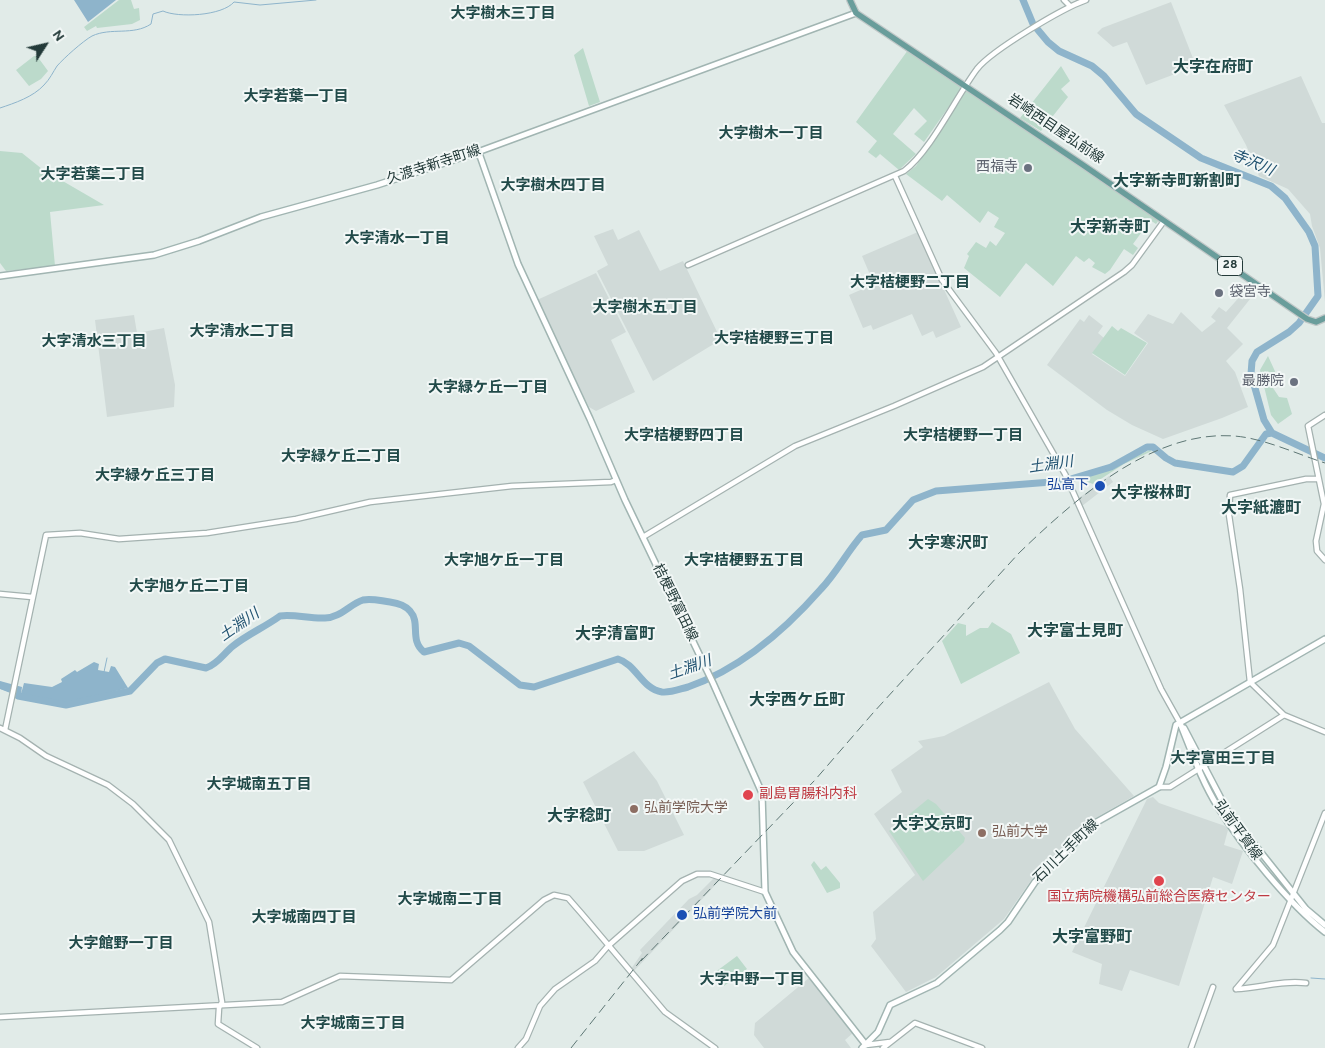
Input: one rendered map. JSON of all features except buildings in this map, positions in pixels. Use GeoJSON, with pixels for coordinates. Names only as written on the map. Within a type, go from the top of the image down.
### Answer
{"type":"FeatureCollection","features":[{"type":"Feature","properties":{"kind":"main road"},"geometry":{"type":"LineString","coordinates":[[850,0],[856,13]]}},
{"type":"Feature","properties":{"kind":"main road","name":"岩崎西目屋弘前線"},"geometry":{"type":"LineString","coordinates":[[856,13],[966,86],[1307,320],[1316,322],[1325,318]]}},
{"type":"Feature","properties":{"kind":"main road","name":"久渡寺新寺町線"},"geometry":{"type":"LineString","coordinates":[[0,276],[154,255],[261,218],[377,185],[475,152],[856,13]]}},
{"type":"Feature","properties":{"kind":"main road","name":"桔梗野富田線"},"geometry":{"type":"LineString","coordinates":[[475,152],[480,156],[518,264],[616,480],[712,680],[762,792],[765,892],[793,952],[866,1047]]}},
{"type":"Feature","properties":{"kind":"main road"},"geometry":{"type":"LineString","coordinates":[[1159,788],[1176,725],[1325,640]]}},
{"type":"Feature","properties":{"kind":"main road","name":"弘前平賀線"},"geometry":{"type":"LineString","coordinates":[[1180,723],[1202,767],[1227,810],[1306,909],[1325,925]]}},
{"type":"Feature","properties":{"kind":"main road","name":"弘前平賀線"},"geometry":{"type":"LineString","coordinates":[[1202,767],[1216,805],[1227,821],[1290,899],[1325,932]]}},
{"type":"Feature","properties":{"kind":"main road","name":"石川土手町線"},"geometry":{"type":"LineString","coordinates":[[866,1047],[878,1032],[890,1005],[937,982],[1000,930],[1008,922],[1035,882],[1095,823],[1159,788]]}},
{"type":"Feature","properties":{"kind":"street"},"geometry":{"type":"LineString","coordinates":[[1064,0],[1070,6]]}},
{"type":"Feature","properties":{"kind":"street"},"geometry":{"type":"LineString","coordinates":[[688,265],[895,176],[912,164],[980,66],[1033,29],[1070,6],[1086,0]]}},
{"type":"Feature","properties":{"kind":"street"},"geometry":{"type":"LineString","coordinates":[[895,176],[942,280],[999,357],[1066,476],[1161,689],[1180,723]]}},
{"type":"Feature","properties":{"kind":"street"},"geometry":{"type":"LineString","coordinates":[[643,537],[795,446],[942,386],[999,357],[1128,269],[1164,221]]}},
{"type":"Feature","properties":{"kind":"street"},"geometry":{"type":"LineString","coordinates":[[1325,415],[1308,426],[1324,504],[1316,541],[1317,551],[1325,560]]}},
{"type":"Feature","properties":{"kind":"street"},"geometry":{"type":"LineString","coordinates":[[1318,479],[1306,479],[1230,495],[1229,515],[1240,589],[1250,682],[1284,715],[1325,732]]}},
{"type":"Feature","properties":{"kind":"street"},"geometry":{"type":"LineString","coordinates":[[257,1048],[218,1024],[222,1002],[219,971],[209,922],[169,840],[133,804],[108,785],[46,756],[2,729],[12,695],[46,535],[97,534],[119,539],[207,533],[279,522],[370,502],[512,486],[612,482],[616,480]]}},
{"type":"Feature","properties":{"kind":"street"},"geometry":{"type":"LineString","coordinates":[[0,594],[32,597]]}},
{"type":"Feature","properties":{"kind":"street"},"geometry":{"type":"LineString","coordinates":[[1159,788],[1170,787],[1284,715]]}},
{"type":"Feature","properties":{"kind":"street"},"geometry":{"type":"LineString","coordinates":[[1306,984],[1284,982],[1252,988],[1236,988],[1273,945],[1325,813]]}},
{"type":"Feature","properties":{"kind":"street"},"geometry":{"type":"LineString","coordinates":[[518,1048],[526,1039],[544,1001],[562,983],[595,960],[608,946],[682,881],[692,876],[710,874],[765,892]]}},
{"type":"Feature","properties":{"kind":"street"},"geometry":{"type":"LineString","coordinates":[[0,1017],[282,1002],[340,976],[451,980],[544,900],[554,895],[568,898],[665,1012],[715,1048]]}},
{"type":"Feature","properties":{"kind":"street"},"geometry":{"type":"LineString","coordinates":[[1190,1048],[1213,987]]}},
{"type":"Feature","properties":{"kind":"street"},"geometry":{"type":"LineString","coordinates":[[883,1048],[916,1023],[982,1048]]}},
{"type":"Feature","properties":{"kind":"street"},"geometry":{"type":"LineString","coordinates":[[866,1047],[890,1042]]}},
{"type":"Feature","properties":{"kind":"shaded area"},"geometry":{"type":"Polygon","coordinates":[[[1171,2],[1196,66],[1146,85],[1127,42],[1113,47],[1097,33],[1102,28],[1171,2]]]}},
{"type":"Feature","properties":{"kind":"shaded area"},"geometry":{"type":"Polygon","coordinates":[[[1301,76],[1322,123],[1325,123],[1325,302],[1320,248],[1310,214],[1288,189],[1259,176],[1246,145],[1224,105],[1301,76]]]}},
{"type":"Feature","properties":{"kind":"shaded area"},"geometry":{"type":"Polygon","coordinates":[[[613,229],[618,240],[639,230],[660,271],[683,261],[719,336],[717,342],[653,381],[597,271],[608,265],[594,236],[613,229]]]}},
{"type":"Feature","properties":{"kind":"shaded area"},"geometry":{"type":"Polygon","coordinates":[[[918,232],[961,327],[936,338],[933,331],[922,336],[912,314],[873,330],[871,325],[863,328],[849,295],[874,284],[862,256],[918,232]]]}},
{"type":"Feature","properties":{"kind":"shaded area"},"geometry":{"type":"Polygon","coordinates":[[[596,273],[626,332],[611,340],[635,392],[596,411],[589,407],[537,300],[596,273]]]}},
{"type":"Feature","properties":{"kind":"shaded area"},"geometry":{"type":"Polygon","coordinates":[[[1251,284],[1258,289],[1227,328],[1243,344],[1226,361],[1235,372],[1248,407],[1222,418],[1163,439],[1132,425],[1107,410],[1047,365],[1080,319],[1084,322],[1089,315],[1103,326],[1098,333],[1104,338],[1092,354],[1125,376],[1148,343],[1134,333],[1148,314],[1173,324],[1181,312],[1202,332],[1216,321],[1211,317],[1219,307],[1226,312],[1251,284]]]}},
{"type":"Feature","properties":{"kind":"shaded area"},"geometry":{"type":"Polygon","coordinates":[[[134,315],[137,333],[164,328],[175,385],[174,407],[107,417],[95,320],[134,315]]]}},
{"type":"Feature","properties":{"kind":"shaded area","name":"弘高下"},"geometry":{"type":"Polygon","coordinates":[[[1109,476],[1113,482],[1082,506],[1079,498],[1109,476]]]}},
{"type":"Feature","properties":{"kind":"shaded area","name":"弘前大学"},"geometry":{"type":"Polygon","coordinates":[[[1049,682],[1075,729],[1134,796],[1092,820],[1032,879],[1004,919],[936,977],[906,992],[871,946],[876,939],[873,912],[915,875],[874,814],[902,792],[891,770],[923,747],[918,741],[944,736],[1049,682]]]}},
{"type":"Feature","properties":{"kind":"shaded area","name":"弘前学院大学"},"geometry":{"type":"Polygon","coordinates":[[[634,751],[657,781],[684,835],[644,851],[618,851],[583,782],[634,751]]]}},
{"type":"Feature","properties":{"kind":"shaded area","name":"国立病院機構弘前総合医療センター"},"geometry":{"type":"Polygon","coordinates":[[[1153,797],[1159,803],[1225,826],[1228,830],[1224,845],[1243,851],[1232,884],[1213,877],[1179,986],[1130,970],[1122,991],[1099,984],[1102,964],[1072,952],[1147,799],[1153,797]]]}},
{"type":"Feature","properties":{"kind":"shaded area","name":"弘前学院大前"},"geometry":{"type":"Polygon","coordinates":[[[714,878],[721,879],[633,972],[631,969],[642,953],[640,950],[689,899],[697,895],[714,878]]]}},
{"type":"Feature","properties":{"kind":"shaded area"},"geometry":{"type":"Polygon","coordinates":[[[809,978],[853,1033],[845,1040],[851,1048],[764,1048],[754,1035],[755,1023],[809,978]]]}},
{"type":"Feature","properties":{"kind":"green space"},"geometry":{"type":"Polygon","coordinates":[[[119,0],[131,0],[134,9],[139,8],[140,20],[132,24],[97,28],[96,26],[87,31],[84,27],[119,0]]]}},
{"type":"Feature","properties":{"kind":"green space"},"geometry":{"type":"Polygon","coordinates":[[[583,48],[600,102],[589,106],[574,55],[583,48]]]}},
{"type":"Feature","properties":{"kind":"green space"},"geometry":{"type":"Polygon","coordinates":[[[908,50],[962,88],[924,142],[914,134],[927,121],[914,108],[893,134],[916,154],[899,170],[880,154],[876,158],[868,152],[877,141],[856,122],[908,50]]]}},
{"type":"Feature","properties":{"kind":"green space"},"geometry":{"type":"Polygon","coordinates":[[[34,56],[37,56],[48,71],[41,79],[29,86],[16,70],[34,56]]]}},
{"type":"Feature","properties":{"kind":"green space"},"geometry":{"type":"Polygon","coordinates":[[[1061,66],[1070,81],[1061,89],[1068,97],[1041,131],[1020,118],[1061,66]]]}},
{"type":"Feature","properties":{"kind":"green space"},"geometry":{"type":"Polygon","coordinates":[[[966,91],[1159,220],[1156,224],[1147,218],[1137,229],[1141,233],[1133,244],[1138,248],[1133,255],[1124,249],[1110,270],[1105,274],[1092,267],[1095,263],[1089,258],[1084,262],[1076,256],[1053,286],[1026,263],[1000,297],[964,268],[969,256],[967,254],[976,242],[986,248],[990,241],[996,246],[1005,233],[994,227],[999,218],[988,211],[980,223],[947,195],[942,201],[906,174],[916,166],[966,91]]]}},
{"type":"Feature","properties":{"kind":"green space"},"geometry":{"type":"Polygon","coordinates":[[[0,151],[22,153],[42,169],[104,205],[50,212],[55,266],[6,271],[0,263],[0,151]]]}},
{"type":"Feature","properties":{"kind":"green space"},"geometry":{"type":"Polygon","coordinates":[[[1112,326],[1118,331],[1121,328],[1147,343],[1125,375],[1092,353],[1112,326]]]}},
{"type":"Feature","properties":{"kind":"green space"},"geometry":{"type":"Polygon","coordinates":[[[1268,356],[1279,380],[1271,385],[1279,397],[1287,398],[1292,414],[1278,424],[1271,415],[1260,370],[1268,356]]]}},
{"type":"Feature","properties":{"kind":"green space"},"geometry":{"type":"Polygon","coordinates":[[[1150,450],[1152,451],[1124,464],[1093,484],[1085,481],[1091,476],[1150,450]]]}},
{"type":"Feature","properties":{"kind":"green space"},"geometry":{"type":"Polygon","coordinates":[[[992,622],[1011,634],[1020,653],[961,684],[942,641],[958,623],[966,625],[966,636],[980,628],[988,628],[992,622]]]}},
{"type":"Feature","properties":{"kind":"green space"},"geometry":{"type":"Polygon","coordinates":[[[928,799],[936,804],[965,838],[964,842],[923,881],[889,831],[928,799]]]}},
{"type":"Feature","properties":{"kind":"green space"},"geometry":{"type":"Polygon","coordinates":[[[814,861],[821,870],[826,866],[840,883],[840,888],[827,893],[811,865],[814,861]]]}},
{"type":"Feature","properties":{"kind":"green space"},"geometry":{"type":"Polygon","coordinates":[[[737,956],[747,969],[724,986],[714,973],[737,956]]]}},
{"type":"Feature","properties":{"kind":"water"},"geometry":{"type":"Polygon","coordinates":[[[74,0],[116,0],[88,22],[74,0]]]}},
{"type":"Feature","properties":{"kind":"water"},"geometry":{"type":"Polygon","coordinates":[[[94,662],[99,664],[98,670],[109,672],[111,666],[115,667],[128,688],[64,704],[18,694],[21,697],[0,689],[0,681],[22,687],[21,694],[24,683],[52,687],[62,682],[61,679],[75,670],[77,672],[94,662]]]}},
{"type":"Feature","properties":{"kind":"waterway"},"geometry":{"type":"LineString","coordinates":[[0,108],[35,93],[48,80],[57,66],[92,36],[99,33],[144,28],[151,24],[153,14],[163,11],[179,15],[210,13],[228,7],[234,2],[260,5],[316,0]]}},
{"type":"Feature","properties":{"kind":"waterway","name":"寺沢川"},"geometry":{"type":"LineString","coordinates":[[1023,0],[1033,24],[1048,42],[1059,51],[1092,66],[1104,76],[1136,114],[1201,158],[1271,186],[1285,198],[1309,232],[1315,246],[1318,296],[1299,323],[1289,332],[1257,352],[1252,361],[1251,374],[1264,420],[1272,433],[1325,458]]}},
{"type":"Feature","properties":{"kind":"waterway","name":"土淵川"},"geometry":{"type":"LineString","coordinates":[[0,685],[11,689],[18,696],[66,705],[130,691],[157,663],[165,659],[206,668],[239,642],[280,616],[330,617],[358,602],[370,599],[395,603],[408,609],[415,621],[417,642],[424,652],[459,643],[469,646],[520,685],[534,687],[618,659],[630,666],[644,682],[655,690],[662,692],[672,691],[688,687],[726,670],[760,647],[792,619],[821,589],[862,535],[886,530],[913,500],[936,491],[1064,481],[1111,467],[1147,447],[1153,447],[1175,463],[1233,472],[1243,466],[1266,434],[1272,433]]}},
{"type":"Feature","properties":{"kind":"waterway"},"geometry":{"type":"LineString","coordinates":[[104,672],[107,658]]}},
{"type":"Feature","properties":{"kind":"waterway"},"geometry":{"type":"LineString","coordinates":[[1311,978],[1325,979]]}},
{"type":"Feature","properties":{"kind":"railway"},"geometry":{"type":"LineString","coordinates":[[641,961],[815,780],[873,713],[1019,553],[1064,512],[1116,472],[1144,456],[1174,444],[1203,437],[1245,437],[1325,463]]}},
{"type":"Feature","properties":{"kind":"railway"},"geometry":{"type":"LineString","coordinates":[[571,1048],[645,955]]}},
{"type":"Feature","properties":{"kind":"place","name":"西福寺"},"geometry":{"type":"Point","coordinates":[1028,168]}},
{"type":"Feature","properties":{"kind":"place","name":"袋宮寺"},"geometry":{"type":"Point","coordinates":[1219,293]}},
{"type":"Feature","properties":{"kind":"place","name":"最勝院"},"geometry":{"type":"Point","coordinates":[1294,382]}},
{"type":"Feature","properties":{"kind":"place","name":"弘高下"},"geometry":{"type":"Point","coordinates":[1100,486]}},
{"type":"Feature","properties":{"kind":"place","name":"副島胃腸科内科"},"geometry":{"type":"Point","coordinates":[748,795]}},
{"type":"Feature","properties":{"kind":"place","name":"弘前学院大学"},"geometry":{"type":"Point","coordinates":[634,809]}},
{"type":"Feature","properties":{"kind":"place","name":"弘前大学"},"geometry":{"type":"Point","coordinates":[982,833]}},
{"type":"Feature","properties":{"kind":"place","name":"国立病院機構弘前総合医療センター"},"geometry":{"type":"Point","coordinates":[1159,881]}},
{"type":"Feature","properties":{"kind":"place","name":"弘前学院大前"},"geometry":{"type":"Point","coordinates":[682,915]}},
{"type":"Feature","properties":{"kind":"district","name":"大字樹木三丁目"},"geometry":{"type":"Point","coordinates":[503,15]}},
{"type":"Feature","properties":{"kind":"district","name":"大字在府町"},"geometry":{"type":"Point","coordinates":[1213,69]}},
{"type":"Feature","properties":{"kind":"district","name":"大字若葉一丁目"},"geometry":{"type":"Point","coordinates":[296,98]}},
{"type":"Feature","properties":{"kind":"district","name":"大字樹木一丁目"},"geometry":{"type":"Point","coordinates":[771,135]}},
{"type":"Feature","properties":{"kind":"district","name":"大字若葉二丁目"},"geometry":{"type":"Point","coordinates":[93,176]}},
{"type":"Feature","properties":{"kind":"district","name":"大字新寺町新割町"},"geometry":{"type":"Point","coordinates":[1177,183]}},
{"type":"Feature","properties":{"kind":"district","name":"大字樹木四丁目"},"geometry":{"type":"Point","coordinates":[553,187]}},
{"type":"Feature","properties":{"kind":"district","name":"大字新寺町"},"geometry":{"type":"Point","coordinates":[1110,229]}},
{"type":"Feature","properties":{"kind":"district","name":"大字清水一丁目"},"geometry":{"type":"Point","coordinates":[397,240]}},
{"type":"Feature","properties":{"kind":"district","name":"大字桔梗野二丁目"},"geometry":{"type":"Point","coordinates":[910,284]}},
{"type":"Feature","properties":{"kind":"district","name":"大字樹木五丁目"},"geometry":{"type":"Point","coordinates":[645,309]}},
{"type":"Feature","properties":{"kind":"district","name":"大字清水二丁目"},"geometry":{"type":"Point","coordinates":[242,333]}},
{"type":"Feature","properties":{"kind":"district","name":"大字桔梗野三丁目"},"geometry":{"type":"Point","coordinates":[774,340]}},
{"type":"Feature","properties":{"kind":"district","name":"大字清水三丁目"},"geometry":{"type":"Point","coordinates":[94,343]}},
{"type":"Feature","properties":{"kind":"district","name":"大字緑ケ丘一丁目"},"geometry":{"type":"Point","coordinates":[488,389]}},
{"type":"Feature","properties":{"kind":"district","name":"大字桔梗野四丁目"},"geometry":{"type":"Point","coordinates":[684,437]}},
{"type":"Feature","properties":{"kind":"district","name":"大字桔梗野一丁目"},"geometry":{"type":"Point","coordinates":[963,437]}},
{"type":"Feature","properties":{"kind":"district","name":"大字緑ケ丘二丁目"},"geometry":{"type":"Point","coordinates":[341,458]}},
{"type":"Feature","properties":{"kind":"district","name":"大字緑ケ丘三丁目"},"geometry":{"type":"Point","coordinates":[155,477]}},
{"type":"Feature","properties":{"kind":"district","name":"大字桜林町"},"geometry":{"type":"Point","coordinates":[1151,495]}},
{"type":"Feature","properties":{"kind":"district","name":"大字紙漉町"},"geometry":{"type":"Point","coordinates":[1261,510]}},
{"type":"Feature","properties":{"kind":"district","name":"大字寒沢町"},"geometry":{"type":"Point","coordinates":[948,545]}},
{"type":"Feature","properties":{"kind":"district","name":"大字旭ケ丘一丁目"},"geometry":{"type":"Point","coordinates":[504,562]}},
{"type":"Feature","properties":{"kind":"district","name":"大字桔梗野五丁目"},"geometry":{"type":"Point","coordinates":[744,562]}},
{"type":"Feature","properties":{"kind":"district","name":"大字旭ケ丘二丁目"},"geometry":{"type":"Point","coordinates":[189,588]}},
{"type":"Feature","properties":{"kind":"district","name":"大字富士見町"},"geometry":{"type":"Point","coordinates":[1075,633]}},
{"type":"Feature","properties":{"kind":"district","name":"大字清富町"},"geometry":{"type":"Point","coordinates":[615,636]}},
{"type":"Feature","properties":{"kind":"district","name":"大字西ケ丘町"},"geometry":{"type":"Point","coordinates":[797,702]}},
{"type":"Feature","properties":{"kind":"district","name":"大字富田三丁目"},"geometry":{"type":"Point","coordinates":[1223,760]}},
{"type":"Feature","properties":{"kind":"district","name":"大字城南五丁目"},"geometry":{"type":"Point","coordinates":[259,786]}},
{"type":"Feature","properties":{"kind":"district","name":"大字稔町"},"geometry":{"type":"Point","coordinates":[579,818]}},
{"type":"Feature","properties":{"kind":"district","name":"大字文京町"},"geometry":{"type":"Point","coordinates":[932,826]}},
{"type":"Feature","properties":{"kind":"district","name":"大字城南二丁目"},"geometry":{"type":"Point","coordinates":[450,901]}},
{"type":"Feature","properties":{"kind":"district","name":"大字城南四丁目"},"geometry":{"type":"Point","coordinates":[304,919]}},
{"type":"Feature","properties":{"kind":"district","name":"大字富野町"},"geometry":{"type":"Point","coordinates":[1092,939]}},
{"type":"Feature","properties":{"kind":"district","name":"大字館野一丁目"},"geometry":{"type":"Point","coordinates":[121,945]}},
{"type":"Feature","properties":{"kind":"district","name":"大字中野一丁目"},"geometry":{"type":"Point","coordinates":[752,981]}},
{"type":"Feature","properties":{"kind":"district","name":"大字城南三丁目"},"geometry":{"type":"Point","coordinates":[353,1025]}}]}
